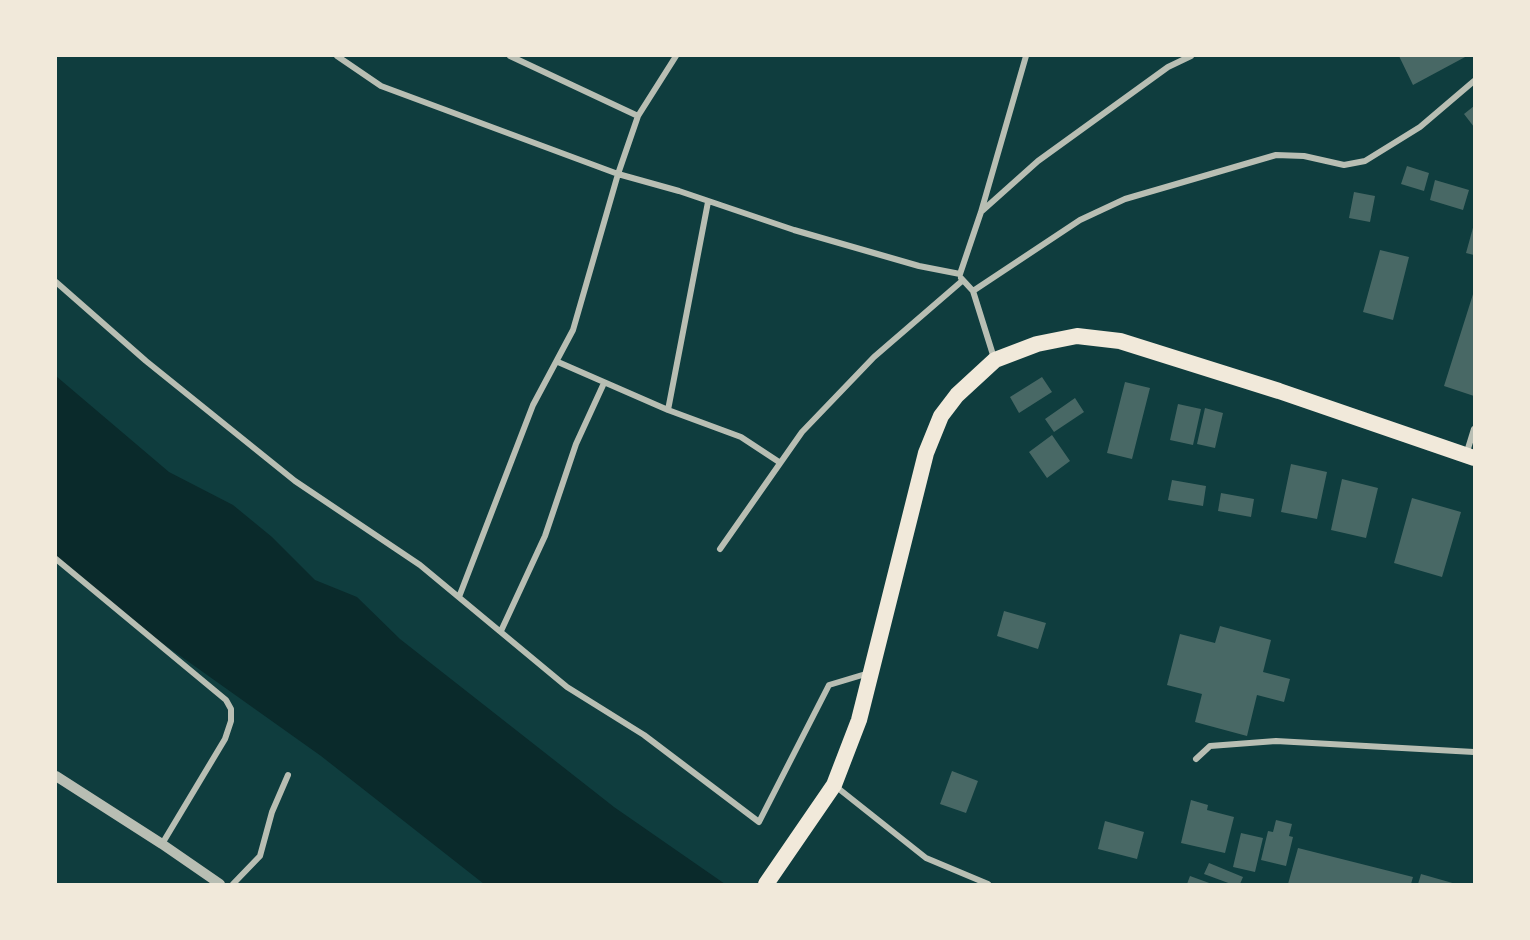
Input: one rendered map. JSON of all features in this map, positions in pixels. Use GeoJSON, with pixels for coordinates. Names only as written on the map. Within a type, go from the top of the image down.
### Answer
{"type":"FeatureCollection","features":[{"type":"Feature","properties":{"kind":"highway"},"geometry":{"type":"LineString","coordinates":[[766,885],[834,785],[859,720],[926,453],[941,416],[957,395],[995,360],[1037,344],[1077,336],[1120,341],[1279,391],[1470,457]]}},
{"type":"Feature","properties":{"kind":"street"},"geometry":{"type":"LineString","coordinates":[[337,56],[381,86],[618,174],[794,230],[961,278],[973,291],[995,360]]}},
{"type":"Feature","properties":{"kind":"street"},"geometry":{"type":"LineString","coordinates":[[510,56],[638,116]]}},
{"type":"Feature","properties":{"kind":"street"},"geometry":{"type":"LineString","coordinates":[[459,597],[533,405],[558,362],[573,330],[618,174],[638,116],[676,56]]}},
{"type":"Feature","properties":{"kind":"street"},"geometry":{"type":"LineString","coordinates":[[720,549],[802,432],[874,357],[961,278],[1026,56]]}},
{"type":"Feature","properties":{"kind":"street"},"geometry":{"type":"LineString","coordinates":[[981,212],[1038,161],[1168,67],[1191,56]]}},
{"type":"Feature","properties":{"kind":"street"},"geometry":{"type":"LineString","coordinates":[[973,291],[1080,220],[1125,199],[1276,154],[1305,156],[1344,165],[1365,161],[1420,128],[1474,81]]}},
{"type":"Feature","properties":{"kind":"street"},"geometry":{"type":"LineString","coordinates":[[668,410],[708,202]]}},
{"type":"Feature","properties":{"kind":"street"},"geometry":{"type":"LineString","coordinates":[[56,282],[146,362],[295,481],[420,565],[567,687],[644,735],[759,822],[829,685],[872,672]]}},
{"type":"Feature","properties":{"kind":"street"},"geometry":{"type":"LineString","coordinates":[[558,362],[668,410],[741,437],[779,462]]}},
{"type":"Feature","properties":{"kind":"street"},"geometry":{"type":"LineString","coordinates":[[501,630],[545,536],[576,444],[604,383]]}},
{"type":"Feature","properties":{"kind":"street"},"geometry":{"type":"LineString","coordinates":[[1470,457],[1474,429]]}},
{"type":"Feature","properties":{"kind":"street"},"geometry":{"type":"LineString","coordinates":[[56,559],[217,693],[231,709],[225,739],[162,844]]}},
{"type":"Feature","properties":{"kind":"street"},"geometry":{"type":"LineString","coordinates":[[1196,759],[1210,746],[1264,742],[1474,752]]}},
{"type":"Feature","properties":{"kind":"street"},"geometry":{"type":"LineString","coordinates":[[234,885],[260,856],[272,812],[288,774]]}},
{"type":"Feature","properties":{"kind":"street"},"geometry":{"type":"LineString","coordinates":[[56,776],[162,844],[220,885]]}},
{"type":"Feature","properties":{"kind":"street"},"geometry":{"type":"LineString","coordinates":[[834,785],[926,858],[988,885]]}},
{"type":"Feature","properties":{"kind":"water"},"geometry":{"type":"Polygon","coordinates":[[[56,376],[169,472],[233,505],[272,537],[315,580],[357,597],[400,639],[614,807],[725,884],[484,884],[321,756],[141,628],[56,558],[56,376]]]}},
{"type":"Feature","properties":{"kind":"building"},"geometry":{"type":"Polygon","coordinates":[[[1399,56],[1467,56],[1413,85],[1399,56]]]}},
{"type":"Feature","properties":{"kind":"building"},"geometry":{"type":"Polygon","coordinates":[[[1474,106],[1474,127],[1464,114],[1474,106]]]}},
{"type":"Feature","properties":{"kind":"building"},"geometry":{"type":"Polygon","coordinates":[[[1407,166],[1429,173],[1424,191],[1401,184],[1407,166]]]}},
{"type":"Feature","properties":{"kind":"building"},"geometry":{"type":"Polygon","coordinates":[[[1435,180],[1469,190],[1463,210],[1430,200],[1435,180]]]}},
{"type":"Feature","properties":{"kind":"building"},"geometry":{"type":"Polygon","coordinates":[[[1354,192],[1375,196],[1370,222],[1349,218],[1354,192]]]}},
{"type":"Feature","properties":{"kind":"building"},"geometry":{"type":"Polygon","coordinates":[[[1474,224],[1474,255],[1466,253],[1474,224]]]}},
{"type":"Feature","properties":{"kind":"building"},"geometry":{"type":"Polygon","coordinates":[[[1380,250],[1409,257],[1393,320],[1363,312],[1380,250]]]}},
{"type":"Feature","properties":{"kind":"building"},"geometry":{"type":"Polygon","coordinates":[[[1474,291],[1474,396],[1444,386],[1474,291]]]}},
{"type":"Feature","properties":{"kind":"building"},"geometry":{"type":"Polygon","coordinates":[[[1042,377],[1052,392],[1019,413],[1010,397],[1042,377]]]}},
{"type":"Feature","properties":{"kind":"building"},"geometry":{"type":"Polygon","coordinates":[[[1125,382],[1150,388],[1132,459],[1107,453],[1125,382]]]}},
{"type":"Feature","properties":{"kind":"building"},"geometry":{"type":"Polygon","coordinates":[[[1075,398],[1084,412],[1054,432],[1045,419],[1075,398]]]}},
{"type":"Feature","properties":{"kind":"building"},"geometry":{"type":"Polygon","coordinates":[[[1178,404],[1201,409],[1193,445],[1170,440],[1178,404]]]}},
{"type":"Feature","properties":{"kind":"building"},"geometry":{"type":"Polygon","coordinates":[[[1205,408],[1223,413],[1215,448],[1197,444],[1205,408]]]}},
{"type":"Feature","properties":{"kind":"building"},"geometry":{"type":"Polygon","coordinates":[[[1052,435],[1070,461],[1047,478],[1029,452],[1052,435]]]}},
{"type":"Feature","properties":{"kind":"building"},"geometry":{"type":"Polygon","coordinates":[[[1291,464],[1327,472],[1317,519],[1281,512],[1291,464]]]}},
{"type":"Feature","properties":{"kind":"building"},"geometry":{"type":"Polygon","coordinates":[[[1342,479],[1378,488],[1366,538],[1331,530],[1342,479]]]}},
{"type":"Feature","properties":{"kind":"building"},"geometry":{"type":"Polygon","coordinates":[[[1172,480],[1206,486],[1203,506],[1168,500],[1172,480]]]}},
{"type":"Feature","properties":{"kind":"building"},"geometry":{"type":"Polygon","coordinates":[[[1221,493],[1254,499],[1251,517],[1218,511],[1221,493]]]}},
{"type":"Feature","properties":{"kind":"building"},"geometry":{"type":"Polygon","coordinates":[[[1412,498],[1461,512],[1442,577],[1394,563],[1412,498]]]}},
{"type":"Feature","properties":{"kind":"building"},"geometry":{"type":"Polygon","coordinates":[[[1004,611],[1046,623],[1038,649],[997,636],[1004,611]]]}},
{"type":"Feature","properties":{"kind":"building"},"geometry":{"type":"Polygon","coordinates":[[[1220,626],[1271,640],[1263,672],[1290,679],[1284,702],[1257,695],[1247,736],[1195,722],[1202,694],[1167,685],[1180,634],[1215,643],[1220,626]]]}},
{"type":"Feature","properties":{"kind":"building"},"geometry":{"type":"Polygon","coordinates":[[[952,771],[978,781],[966,813],[940,804],[952,771]]]}},
{"type":"Feature","properties":{"kind":"building"},"geometry":{"type":"Polygon","coordinates":[[[1191,800],[1208,805],[1207,810],[1234,817],[1225,853],[1181,843],[1191,800]]]}},
{"type":"Feature","properties":{"kind":"building"},"geometry":{"type":"Polygon","coordinates":[[[1276,820],[1292,824],[1289,836],[1293,837],[1286,866],[1261,860],[1268,831],[1273,832],[1276,820]]]}},
{"type":"Feature","properties":{"kind":"building"},"geometry":{"type":"Polygon","coordinates":[[[1105,821],[1144,832],[1137,859],[1098,849],[1105,821]]]}},
{"type":"Feature","properties":{"kind":"building"},"geometry":{"type":"Polygon","coordinates":[[[1241,833],[1263,838],[1255,872],[1233,867],[1241,833]]]}},
{"type":"Feature","properties":{"kind":"building"},"geometry":{"type":"Polygon","coordinates":[[[1298,848],[1413,877],[1411,884],[1288,884],[1298,848]]]}},
{"type":"Feature","properties":{"kind":"building"},"geometry":{"type":"Polygon","coordinates":[[[1209,863],[1243,877],[1240,884],[1231,884],[1204,874],[1209,863]]]}},
{"type":"Feature","properties":{"kind":"building"},"geometry":{"type":"Polygon","coordinates":[[[1421,874],[1456,884],[1418,884],[1421,874]]]}},
{"type":"Feature","properties":{"kind":"building"},"geometry":{"type":"Polygon","coordinates":[[[1190,876],[1212,884],[1187,884],[1190,876]]]}}]}
